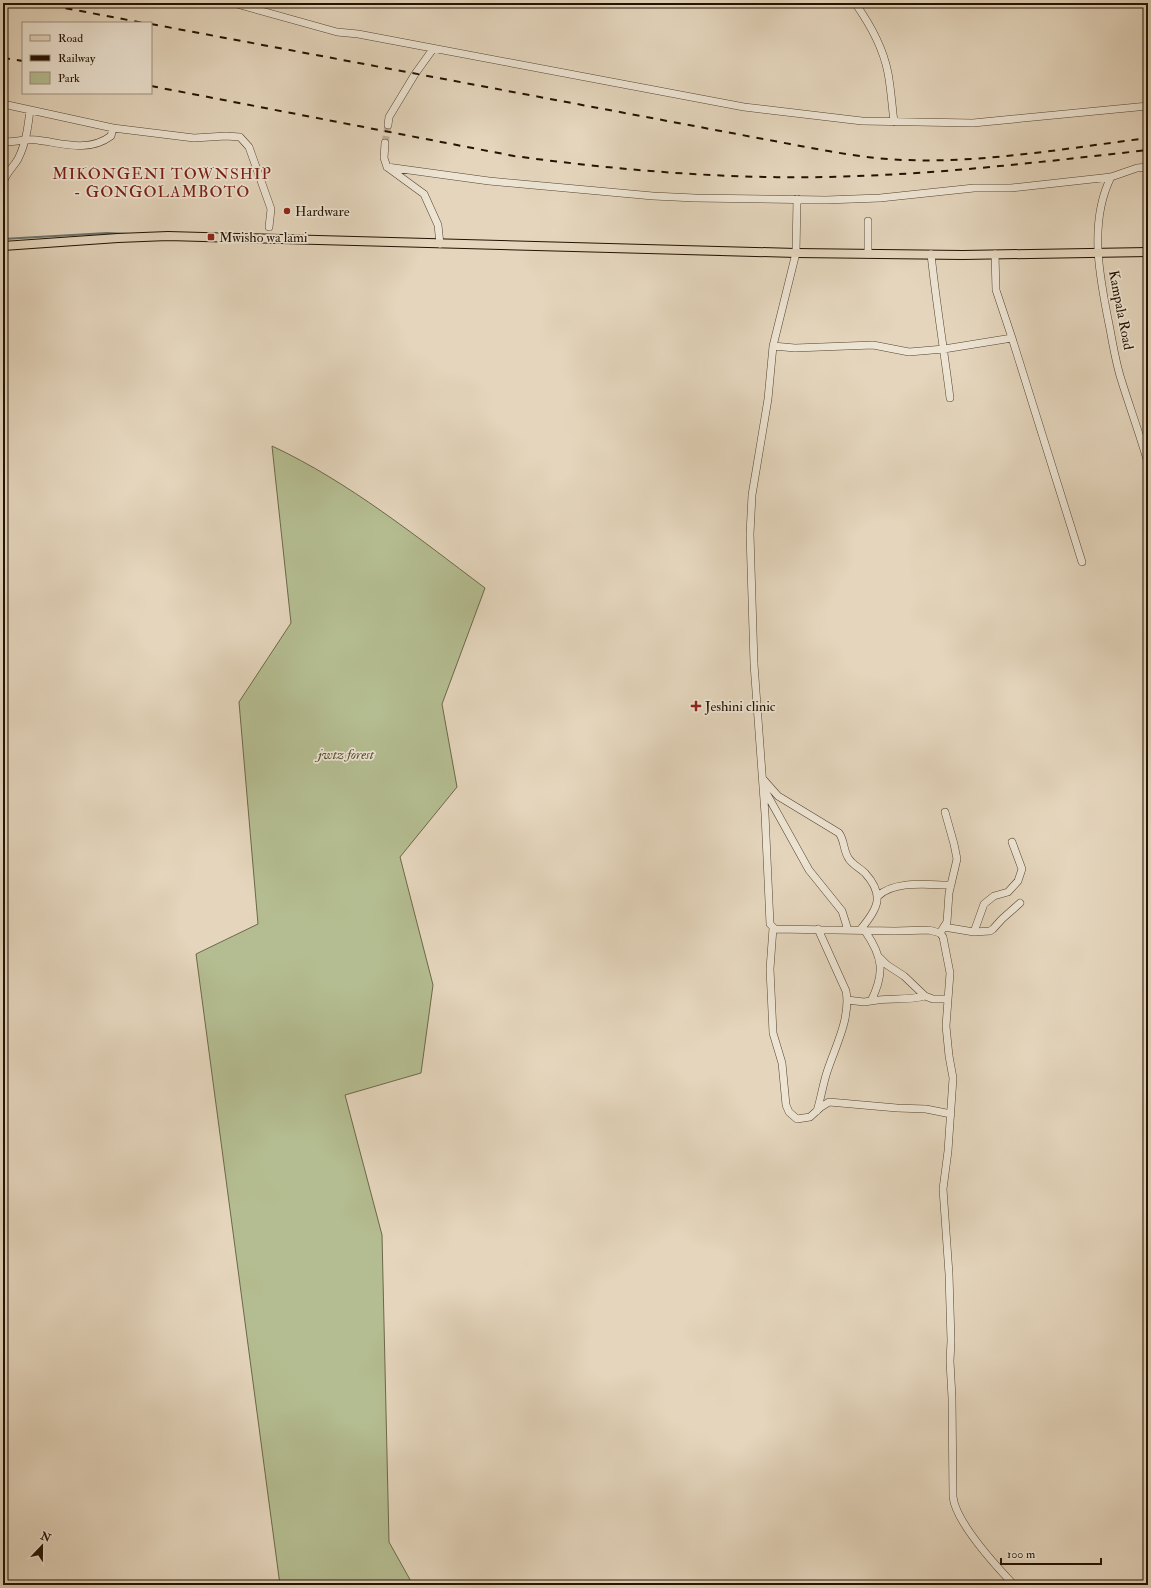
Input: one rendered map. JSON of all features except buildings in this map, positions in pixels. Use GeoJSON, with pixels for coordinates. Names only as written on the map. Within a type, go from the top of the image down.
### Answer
{"type":"FeatureCollection","features":[{"type":"Feature","properties":{"kind":"main road"},"geometry":{"type":"LineString","coordinates":[[3,246],[162,236],[796,253],[1098,254],[1148,252]]}},
{"type":"Feature","properties":{"kind":"street"},"geometry":{"type":"LineString","coordinates":[[233,3],[337,32],[433,48],[744,107],[862,121],[973,123],[1148,106]]}},
{"type":"Feature","properties":{"kind":"street"},"geometry":{"type":"LineString","coordinates":[[855,3],[872,28],[884,57],[888,72],[894,122]]}},
{"type":"Feature","properties":{"kind":"street"},"geometry":{"type":"LineString","coordinates":[[388,125],[389,117],[433,48]]}},
{"type":"Feature","properties":{"kind":"street"},"geometry":{"type":"LineString","coordinates":[[3,104],[113,128],[194,138],[226,136],[240,137],[249,147],[268,202],[270,209],[269,227]]}},
{"type":"Feature","properties":{"kind":"street"},"geometry":{"type":"LineString","coordinates":[[3,184],[6,175],[17,160],[26,140],[30,110]]}},
{"type":"Feature","properties":{"kind":"street"},"geometry":{"type":"LineString","coordinates":[[3,142],[37,140],[73,145],[90,145],[111,136],[113,128]]}},
{"type":"Feature","properties":{"kind":"street"},"geometry":{"type":"LineString","coordinates":[[385,143],[384,158],[387,167],[424,194],[438,226],[440,244]]}},
{"type":"Feature","properties":{"kind":"street"},"geometry":{"type":"LineString","coordinates":[[387,167],[489,181],[653,196],[797,199],[880,198],[974,188],[1011,188],[1112,177],[1137,168],[1148,167]]}},
{"type":"Feature","properties":{"kind":"street","name":"Kampala Road"},"geometry":{"type":"LineString","coordinates":[[1112,177],[1104,191],[1099,226],[1098,254],[1103,293],[1121,378],[1148,463]]}},
{"type":"Feature","properties":{"kind":"street"},"geometry":{"type":"LineString","coordinates":[[797,199],[796,253],[773,346],[769,370],[768,399],[752,495],[750,534],[754,664],[763,787],[770,924],[773,928],[770,969],[773,1033],[782,1063],[786,1104],[791,1115],[797,1119],[810,1117],[825,1104],[835,1102],[897,1108],[926,1109],[951,1114]]}},
{"type":"Feature","properties":{"kind":"street"},"geometry":{"type":"LineString","coordinates":[[868,221],[868,254]]}},
{"type":"Feature","properties":{"kind":"street"},"geometry":{"type":"LineString","coordinates":[[931,254],[950,398]]}},
{"type":"Feature","properties":{"kind":"street"},"geometry":{"type":"LineString","coordinates":[[995,254],[996,290],[1082,562]]}},
{"type":"Feature","properties":{"kind":"street"},"geometry":{"type":"LineString","coordinates":[[773,346],[795,348],[873,345],[901,352],[909,352],[944,349],[1012,338]]}},
{"type":"Feature","properties":{"kind":"street"},"geometry":{"type":"LineString","coordinates":[[762,778],[778,796],[839,833],[842,837],[845,853],[849,860],[868,877],[878,896],[878,901],[870,918],[862,930]]}},
{"type":"Feature","properties":{"kind":"street"},"geometry":{"type":"LineString","coordinates":[[763,787],[809,870],[842,911],[848,930]]}},
{"type":"Feature","properties":{"kind":"street"},"geometry":{"type":"LineString","coordinates":[[945,812],[957,859],[951,885],[947,922],[942,930],[950,973],[947,1041],[953,1078],[951,1114],[943,1189],[949,1274],[953,1497],[956,1508],[978,1544],[1014,1585]]}},
{"type":"Feature","properties":{"kind":"street"},"geometry":{"type":"LineString","coordinates":[[974,932],[984,904],[994,896],[1008,892],[1018,880],[1022,869],[1012,842]]}},
{"type":"Feature","properties":{"kind":"street"},"geometry":{"type":"LineString","coordinates":[[878,896],[884,890],[897,886],[951,885]]}},
{"type":"Feature","properties":{"kind":"street"},"geometry":{"type":"LineString","coordinates":[[773,928],[942,930],[974,932],[993,929],[1020,903]]}},
{"type":"Feature","properties":{"kind":"street"},"geometry":{"type":"LineString","coordinates":[[817,1111],[826,1074],[844,1019],[848,1000],[846,991],[818,929]]}},
{"type":"Feature","properties":{"kind":"street"},"geometry":{"type":"LineString","coordinates":[[862,930],[873,942],[880,966],[881,979],[871,1001]]}},
{"type":"Feature","properties":{"kind":"street"},"geometry":{"type":"LineString","coordinates":[[878,956],[887,965],[904,976],[925,996],[933,999],[948,999]]}},
{"type":"Feature","properties":{"kind":"street"},"geometry":{"type":"LineString","coordinates":[[848,1000],[864,1002],[889,999],[910,999],[925,996]]}},
{"type":"Feature","properties":{"kind":"green space","name":"jwtz forest"},"geometry":{"type":"Polygon","coordinates":[[[272,446],[328,476],[382,511],[485,588],[442,704],[457,787],[400,857],[433,985],[421,1073],[345,1095],[382,1235],[389,1542],[413,1585],[280,1585],[196,954],[258,924],[239,702],[291,623],[272,446]]]}},
{"type":"Feature","properties":{"kind":"waterway"},"geometry":{"type":"LineString","coordinates":[[3,239],[107,233],[130,234]]}},
{"type":"Feature","properties":{"kind":"tunnel"},"geometry":{"type":"LineString","coordinates":[[385,143],[388,125]]}},
{"type":"Feature","properties":{"kind":"railway"},"geometry":{"type":"LineString","coordinates":[[38,3],[139,22]]}},
{"type":"Feature","properties":{"kind":"railway"},"geometry":{"type":"LineString","coordinates":[[152,24],[819,149],[876,158],[935,160],[996,157],[1148,138]]}},
{"type":"Feature","properties":{"kind":"railway"},"geometry":{"type":"LineString","coordinates":[[3,58],[22,61]]}},
{"type":"Feature","properties":{"kind":"railway"},"geometry":{"type":"LineString","coordinates":[[152,86],[514,156],[631,169],[709,175],[748,177],[826,177],[907,174],[1148,150]]}},
{"type":"Feature","properties":{"kind":"place","name":"Hardware"},"geometry":{"type":"Point","coordinates":[287,211]}},
{"type":"Feature","properties":{"kind":"place","name":"Mwisho wa lami"},"geometry":{"type":"Point","coordinates":[211,237]}},
{"type":"Feature","properties":{"kind":"place","name":"Jeshini clinic"},"geometry":{"type":"Point","coordinates":[696,706]}},
{"type":"Feature","properties":{"kind":"district","name":"MIKONGENI TOWNSHIP - GONGOLAMBOTO"},"geometry":{"type":"Point","coordinates":[162,183]}}]}
